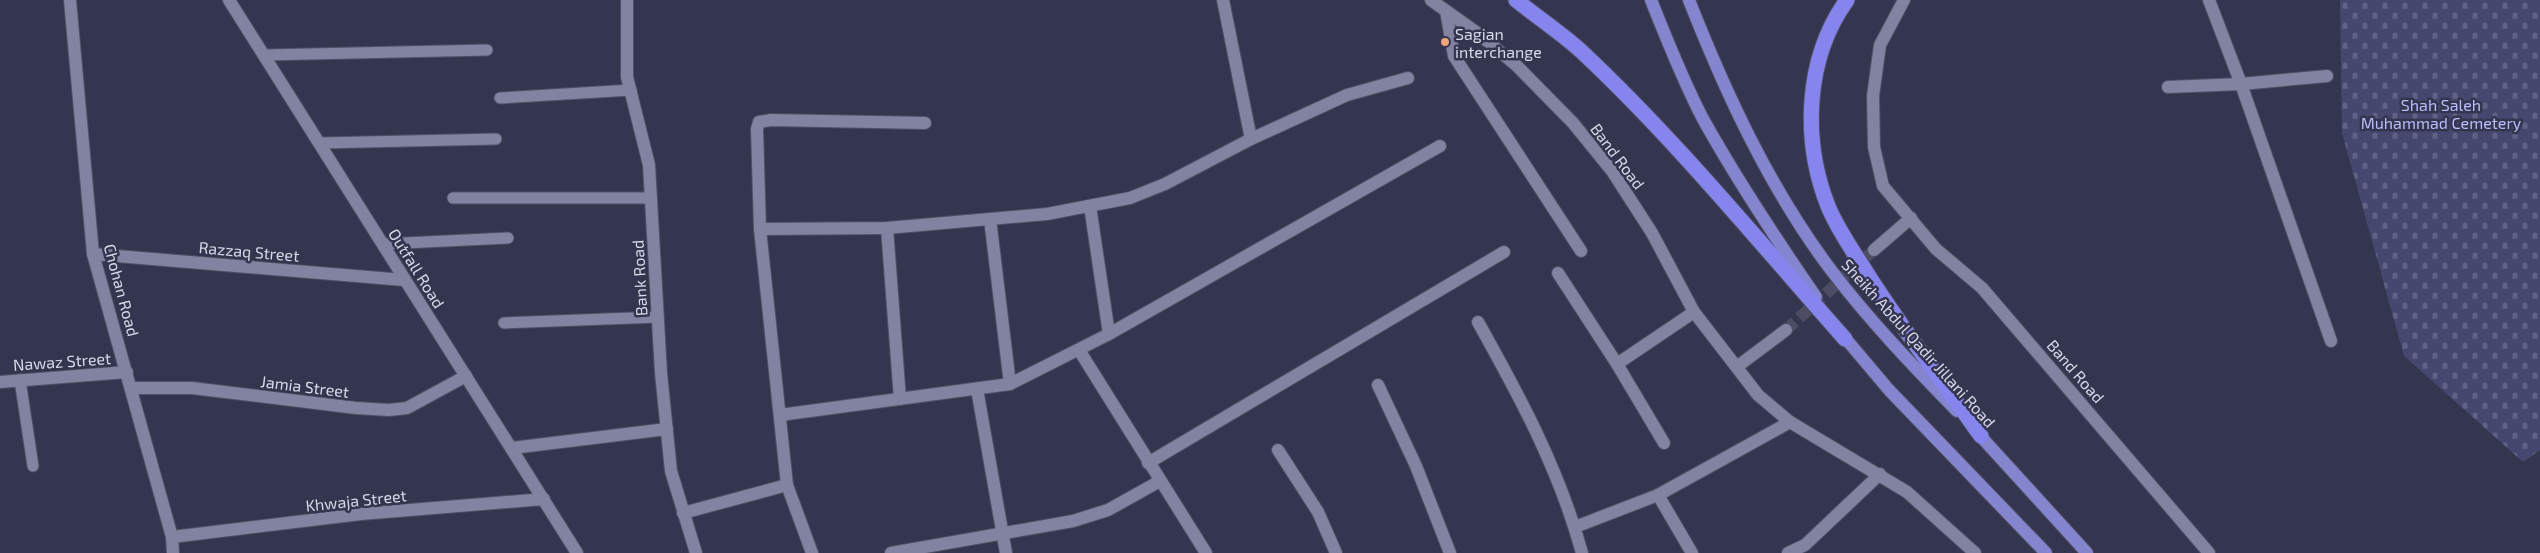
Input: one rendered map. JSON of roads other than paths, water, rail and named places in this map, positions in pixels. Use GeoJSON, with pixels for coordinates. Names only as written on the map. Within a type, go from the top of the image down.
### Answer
{"type":"FeatureCollection","features":[{"type":"Feature","properties":{"kind":"highway"},"geometry":{"type":"LineString","coordinates":[[1516,0],[1580,50],[1612,81],[1666,137],[1845,339]]}},
{"type":"Feature","properties":{"kind":"highway"},"geometry":{"type":"LineString","coordinates":[[1847,0],[1833,20],[1816,66],[1812,115],[1815,165],[1828,207],[1847,242],[1981,436]]}},
{"type":"Feature","properties":{"kind":"main road"},"geometry":{"type":"LineString","coordinates":[[1651,0],[1703,118],[1755,207],[1845,339],[1889,390],[2046,553]]}},
{"type":"Feature","properties":{"kind":"main road","name":"Sheikh Abdul Qadir Jillani Road"},"geometry":{"type":"LineString","coordinates":[[1688,0],[1744,125],[1799,224],[1832,270],[1884,334],[2088,553]]}},
{"type":"Feature","properties":{"kind":"street","name":"Chohan Road"},"geometry":{"type":"LineString","coordinates":[[70,0],[93,254],[132,388],[172,537],[173,553]]}},
{"type":"Feature","properties":{"kind":"street","name":"Outfall Road"},"geometry":{"type":"LineString","coordinates":[[229,0],[577,553]]}},
{"type":"Feature","properties":{"kind":"street","name":"Bank Road"},"geometry":{"type":"LineString","coordinates":[[627,0],[628,77],[649,165],[658,317],[671,471],[696,553]]}},
{"type":"Feature","properties":{"kind":"street"},"geometry":{"type":"LineString","coordinates":[[1223,0],[1251,139]]}},
{"type":"Feature","properties":{"kind":"street","name":"Band Road"},"geometry":{"type":"LineString","coordinates":[[1431,0],[1517,66],[1573,123],[1612,171],[1652,233],[1694,312],[1738,366],[1758,395],[1790,422],[1880,474],[1907,492],[1975,553]]}},
{"type":"Feature","properties":{"kind":"street","name":"Band Road"},"geometry":{"type":"LineString","coordinates":[[1904,0],[1880,45],[1873,96],[1874,147],[1883,186],[1936,249],[1982,288],[2209,553]]}},
{"type":"Feature","properties":{"kind":"street"},"geometry":{"type":"LineString","coordinates":[[2209,0],[2241,84],[2331,341]]}},
{"type":"Feature","properties":{"kind":"street"},"geometry":{"type":"LineString","coordinates":[[1446,11],[1454,56],[1581,251]]}},
{"type":"Feature","properties":{"kind":"street"},"geometry":{"type":"LineString","coordinates":[[2168,87],[2241,84],[2327,76]]}},
{"type":"Feature","properties":{"kind":"street"},"geometry":{"type":"LineString","coordinates":[[760,229],[887,228],[1047,214],[1130,198],[1165,184],[1251,139],[1346,95],[1408,78]]}},
{"type":"Feature","properties":{"kind":"street"},"geometry":{"type":"LineString","coordinates":[[812,553],[787,486],[760,229],[756,146],[759,122],[771,120],[925,124]]}},
{"type":"Feature","properties":{"kind":"street"},"geometry":{"type":"LineString","coordinates":[[780,415],[1010,384],[1109,334],[1440,146]]}},
{"type":"Feature","properties":{"kind":"street"},"geometry":{"type":"LineString","coordinates":[[1090,206],[1109,334]]}},
{"type":"Feature","properties":{"kind":"street"},"geometry":{"type":"LineString","coordinates":[[990,218],[1010,384]]}},
{"type":"Feature","properties":{"kind":"street"},"geometry":{"type":"LineString","coordinates":[[1874,250],[1911,218]]}},
{"type":"Feature","properties":{"kind":"street"},"geometry":{"type":"LineString","coordinates":[[887,228],[900,399]]}},
{"type":"Feature","properties":{"kind":"street"},"geometry":{"type":"LineString","coordinates":[[1148,463],[1504,252]]}},
{"type":"Feature","properties":{"kind":"street","name":"Razzaq Street"},"geometry":{"type":"LineString","coordinates":[[93,254],[404,280]]}},
{"type":"Feature","properties":{"kind":"street"},"geometry":{"type":"LineString","coordinates":[[1558,274],[1617,364],[1664,443]]}},
{"type":"Feature","properties":{"kind":"street"},"geometry":{"type":"LineString","coordinates":[[1617,364],[1694,312]]}},
{"type":"Feature","properties":{"kind":"street"},"geometry":{"type":"LineString","coordinates":[[1478,322],[1529,413],[1575,527],[1582,553]]}},
{"type":"Feature","properties":{"kind":"street"},"geometry":{"type":"LineString","coordinates":[[1738,366],[1786,330]]}},
{"type":"Feature","properties":{"kind":"street"},"geometry":{"type":"LineString","coordinates":[[1079,350],[1206,553]]}},
{"type":"Feature","properties":{"kind":"street","name":"Nawaz Street"},"geometry":{"type":"LineString","coordinates":[[0,382],[127,372]]}},
{"type":"Feature","properties":{"kind":"street","name":"Jamia Street"},"geometry":{"type":"LineString","coordinates":[[132,388],[192,388],[356,408],[389,410],[406,408],[466,376]]}},
{"type":"Feature","properties":{"kind":"street"},"geometry":{"type":"LineString","coordinates":[[1378,386],[1416,466],[1450,553]]}},
{"type":"Feature","properties":{"kind":"street"},"geometry":{"type":"LineString","coordinates":[[976,389],[1006,553]]}},
{"type":"Feature","properties":{"kind":"street"},"geometry":{"type":"LineString","coordinates":[[1575,527],[1658,495],[1790,422]]}},
{"type":"Feature","properties":{"kind":"street"},"geometry":{"type":"LineString","coordinates":[[512,448],[667,429]]}},
{"type":"Feature","properties":{"kind":"street"},"geometry":{"type":"LineString","coordinates":[[1278,450],[1318,512],[1336,553]]}},
{"type":"Feature","properties":{"kind":"street"},"geometry":{"type":"LineString","coordinates":[[1788,553],[1808,549],[1880,474]]}},
{"type":"Feature","properties":{"kind":"street"},"geometry":{"type":"LineString","coordinates":[[891,553],[946,542],[1003,535],[1073,521],[1108,510],[1160,482]]}},
{"type":"Feature","properties":{"kind":"street"},"geometry":{"type":"LineString","coordinates":[[683,513],[787,486]]}},
{"type":"Feature","properties":{"kind":"street"},"geometry":{"type":"LineString","coordinates":[[1658,495],[1692,553]]}},
{"type":"Feature","properties":{"kind":"street","name":"Khwaja Street"},"geometry":{"type":"LineString","coordinates":[[172,537],[361,514],[544,499]]}},
{"type":"Feature","properties":{"kind":"lane"},"geometry":{"type":"LineString","coordinates":[[265,55],[486,50]]}},
{"type":"Feature","properties":{"kind":"lane"},"geometry":{"type":"LineString","coordinates":[[500,98],[631,90]]}},
{"type":"Feature","properties":{"kind":"lane"},"geometry":{"type":"LineString","coordinates":[[320,143],[496,139]]}},
{"type":"Feature","properties":{"kind":"lane"},"geometry":{"type":"LineString","coordinates":[[453,198],[651,198]]}},
{"type":"Feature","properties":{"kind":"lane"},"geometry":{"type":"LineString","coordinates":[[383,244],[508,238]]}},
{"type":"Feature","properties":{"kind":"lane"},"geometry":{"type":"LineString","coordinates":[[504,322],[658,317]]}},
{"type":"Feature","properties":{"kind":"lane"},"geometry":{"type":"LineString","coordinates":[[20,380],[33,466]]}},
{"type":"Feature","properties":{"kind":"tunnel"},"geometry":{"type":"LineString","coordinates":[[1786,330],[1874,250]]}},
{"type":"Feature","properties":{"kind":"place","name":"Sagian interchange"},"geometry":{"type":"Point","coordinates":[1445,42]}},
{"type":"Feature","properties":{"kind":"park label","name":"Shah Saleh Muhammad Cemetery"},"geometry":{"type":"Point","coordinates":[2441,113]}}]}
